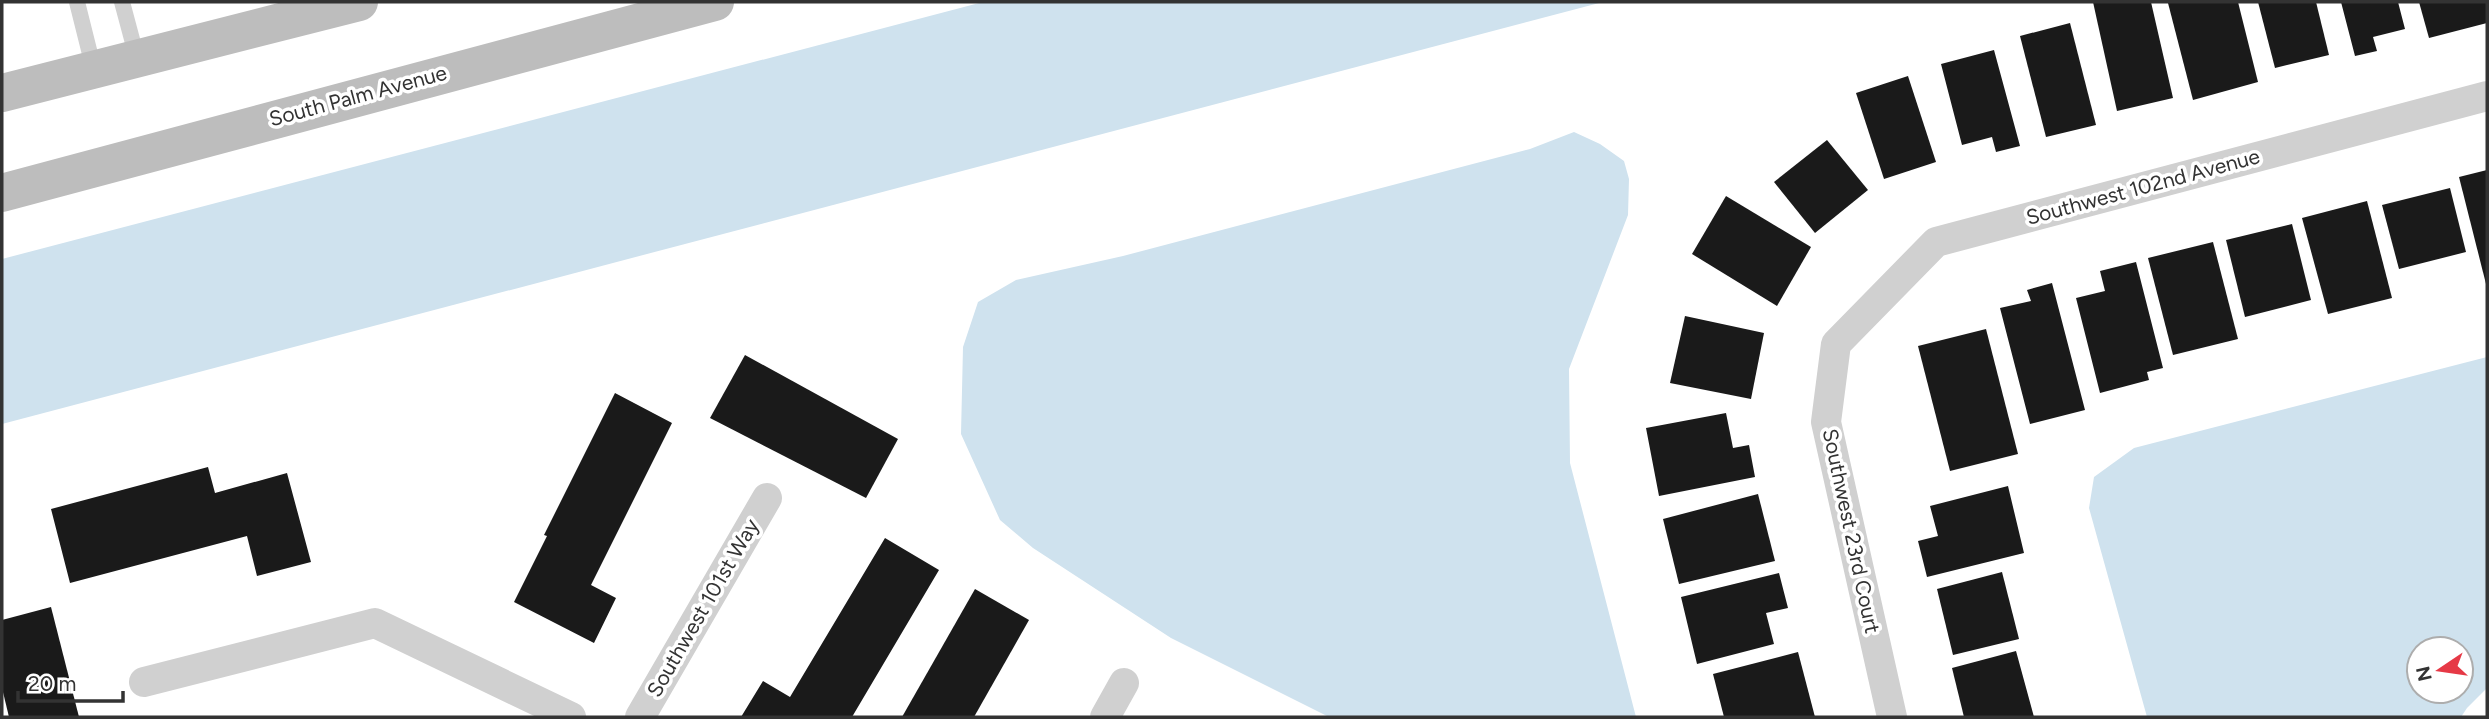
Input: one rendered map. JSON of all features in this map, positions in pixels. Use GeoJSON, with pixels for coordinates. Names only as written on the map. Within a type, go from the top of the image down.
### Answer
{"type":"FeatureCollection","features":[{"type":"Feature","properties":{"kind":"main road"},"geometry":{"type":"LineString","coordinates":[[2,93],[359,2]]}},
{"type":"Feature","properties":{"kind":"main road","name":"South Palm Avenue"},"geometry":{"type":"LineString","coordinates":[[2,193],[715,2]]}},
{"type":"Feature","properties":{"kind":"street","name":"Southwest 102nd Avenue"},"geometry":{"type":"LineString","coordinates":[[1836,344],[1936,242],[2487,96]]}},
{"type":"Feature","properties":{"kind":"street","name":"Southwest 23rd Court"},"geometry":{"type":"LineString","coordinates":[[1836,344],[1826,422],[1892,717]]}},
{"type":"Feature","properties":{"kind":"street","name":"Southwest 101st Way"},"geometry":{"type":"LineString","coordinates":[[640,717],[767,499]]}},
{"type":"Feature","properties":{"kind":"street"},"geometry":{"type":"LineString","coordinates":[[144,682],[375,623],[571,717]]}},
{"type":"Feature","properties":{"kind":"street"},"geometry":{"type":"LineString","coordinates":[[1105,717],[1124,683]]}},
{"type":"Feature","properties":{"kind":"lane"},"geometry":{"type":"LineString","coordinates":[[77,2],[94,70]]}},
{"type":"Feature","properties":{"kind":"lane"},"geometry":{"type":"LineString","coordinates":[[122,2],[137,58]]}},
{"type":"Feature","properties":{"kind":"water"},"geometry":{"type":"Polygon","coordinates":[[[983,2],[1603,2],[2,424],[2,259],[983,2]]]}},
{"type":"Feature","properties":{"kind":"water"},"geometry":{"type":"Polygon","coordinates":[[[1574,132],[1600,144],[1624,161],[1629,179],[1628,215],[1569,369],[1570,463],[1636,717],[1329,717],[1171,638],[1033,548],[1000,520],[961,434],[963,347],[978,302],[1016,280],[1123,256],[1530,149],[1574,132]]]}},
{"type":"Feature","properties":{"kind":"water"},"geometry":{"type":"Polygon","coordinates":[[[2487,357],[2487,688],[2475,700],[2475,635],[2405,635],[2405,705],[2470,705],[2461,717],[2147,717],[2089,508],[2094,477],[2134,448],[2487,357]]]}},
{"type":"Feature","properties":{"kind":"building"},"geometry":{"type":"Polygon","coordinates":[[[2093,2],[2151,2],[2173,98],[2117,111],[2093,2]]]}},
{"type":"Feature","properties":{"kind":"building"},"geometry":{"type":"Polygon","coordinates":[[[2238,2],[2258,82],[2193,100],[2168,3],[2238,2]]]}},
{"type":"Feature","properties":{"kind":"building"},"geometry":{"type":"Polygon","coordinates":[[[2258,2],[2316,2],[2329,55],[2275,68],[2258,2]]]}},
{"type":"Feature","properties":{"kind":"building"},"geometry":{"type":"Polygon","coordinates":[[[2341,2],[2398,2],[2405,29],[2373,37],[2377,51],[2355,56],[2341,2]]]}},
{"type":"Feature","properties":{"kind":"building"},"geometry":{"type":"Polygon","coordinates":[[[2419,2],[2487,2],[2487,23],[2429,38],[2419,2]]]}},
{"type":"Feature","properties":{"kind":"building"},"geometry":{"type":"Polygon","coordinates":[[[2070,23],[2096,125],[2046,137],[2020,36],[2070,23]]]}},
{"type":"Feature","properties":{"kind":"building"},"geometry":{"type":"Polygon","coordinates":[[[1994,50],[2020,146],[1996,152],[1992,137],[1962,145],[1941,64],[1994,50]]]}},
{"type":"Feature","properties":{"kind":"building"},"geometry":{"type":"Polygon","coordinates":[[[1908,76],[1936,162],[1884,179],[1856,93],[1908,76]]]}},
{"type":"Feature","properties":{"kind":"building"},"geometry":{"type":"Polygon","coordinates":[[[1827,140],[1868,190],[1815,233],[1774,182],[1827,140]]]}},
{"type":"Feature","properties":{"kind":"building"},"geometry":{"type":"Polygon","coordinates":[[[2487,170],[2487,284],[2486,284],[2459,177],[2487,170]]]}},
{"type":"Feature","properties":{"kind":"building"},"geometry":{"type":"Polygon","coordinates":[[[2450,188],[2466,252],[2399,269],[2382,205],[2450,188]]]}},
{"type":"Feature","properties":{"kind":"building"},"geometry":{"type":"Polygon","coordinates":[[[1726,196],[1811,247],[1777,306],[1692,254],[1726,196]]]}},
{"type":"Feature","properties":{"kind":"building"},"geometry":{"type":"Polygon","coordinates":[[[2367,201],[2392,298],[2328,314],[2302,218],[2367,201]]]}},
{"type":"Feature","properties":{"kind":"building"},"geometry":{"type":"Polygon","coordinates":[[[2292,224],[2311,300],[2245,317],[2226,240],[2292,224]]]}},
{"type":"Feature","properties":{"kind":"building"},"geometry":{"type":"Polygon","coordinates":[[[2213,242],[2238,339],[2173,355],[2148,258],[2213,242]]]}},
{"type":"Feature","properties":{"kind":"building"},"geometry":{"type":"Polygon","coordinates":[[[2136,262],[2163,368],[2147,372],[2149,380],[2100,393],[2076,298],[2105,291],[2100,271],[2136,262]]]}},
{"type":"Feature","properties":{"kind":"building"},"geometry":{"type":"Polygon","coordinates":[[[2052,283],[2085,410],[2030,424],[2000,308],[2031,301],[2027,290],[2052,283]]]}},
{"type":"Feature","properties":{"kind":"building"},"geometry":{"type":"Polygon","coordinates":[[[1685,316],[1764,333],[1751,399],[1670,383],[1685,316]]]}},
{"type":"Feature","properties":{"kind":"building"},"geometry":{"type":"Polygon","coordinates":[[[1986,329],[2018,454],[1950,471],[1918,346],[1986,329]]]}},
{"type":"Feature","properties":{"kind":"building"},"geometry":{"type":"Polygon","coordinates":[[[745,355],[898,439],[866,498],[710,418],[745,355]]]}},
{"type":"Feature","properties":{"kind":"building"},"geometry":{"type":"Polygon","coordinates":[[[615,393],[672,423],[591,585],[616,598],[594,643],[514,602],[547,536],[544,535],[615,393]]]}},
{"type":"Feature","properties":{"kind":"building"},"geometry":{"type":"Polygon","coordinates":[[[1726,413],[1733,448],[1749,445],[1755,477],[1659,496],[1646,428],[1726,413]]]}},
{"type":"Feature","properties":{"kind":"building"},"geometry":{"type":"Polygon","coordinates":[[[208,467],[215,493],[287,473],[311,562],[257,576],[247,536],[70,583],[51,509],[208,467]]]}},
{"type":"Feature","properties":{"kind":"building"},"geometry":{"type":"Polygon","coordinates":[[[2008,486],[2024,553],[1927,577],[1918,541],[1938,536],[1930,506],[2008,486]]]}},
{"type":"Feature","properties":{"kind":"building"},"geometry":{"type":"Polygon","coordinates":[[[1758,494],[1775,561],[1679,584],[1663,519],[1758,494]]]}},
{"type":"Feature","properties":{"kind":"building"},"geometry":{"type":"Polygon","coordinates":[[[885,538],[939,570],[852,717],[741,717],[763,681],[790,697],[885,538]]]}},
{"type":"Feature","properties":{"kind":"building"},"geometry":{"type":"Polygon","coordinates":[[[2002,572],[2019,639],[1953,655],[1937,589],[2002,572]]]}},
{"type":"Feature","properties":{"kind":"building"},"geometry":{"type":"Polygon","coordinates":[[[1779,573],[1788,608],[1766,613],[1774,644],[1697,664],[1681,597],[1779,573]]]}},
{"type":"Feature","properties":{"kind":"building"},"geometry":{"type":"Polygon","coordinates":[[[975,589],[1029,620],[974,717],[902,717],[975,589]]]}},
{"type":"Feature","properties":{"kind":"building"},"geometry":{"type":"Polygon","coordinates":[[[51,607],[79,717],[9,717],[2,688],[2,620],[51,607]]]}},
{"type":"Feature","properties":{"kind":"building"},"geometry":{"type":"Polygon","coordinates":[[[2016,651],[2034,717],[1964,717],[1952,668],[2016,651]]]}},
{"type":"Feature","properties":{"kind":"building"},"geometry":{"type":"Polygon","coordinates":[[[1798,652],[1815,717],[1724,717],[1713,674],[1798,652]]]}}]}
